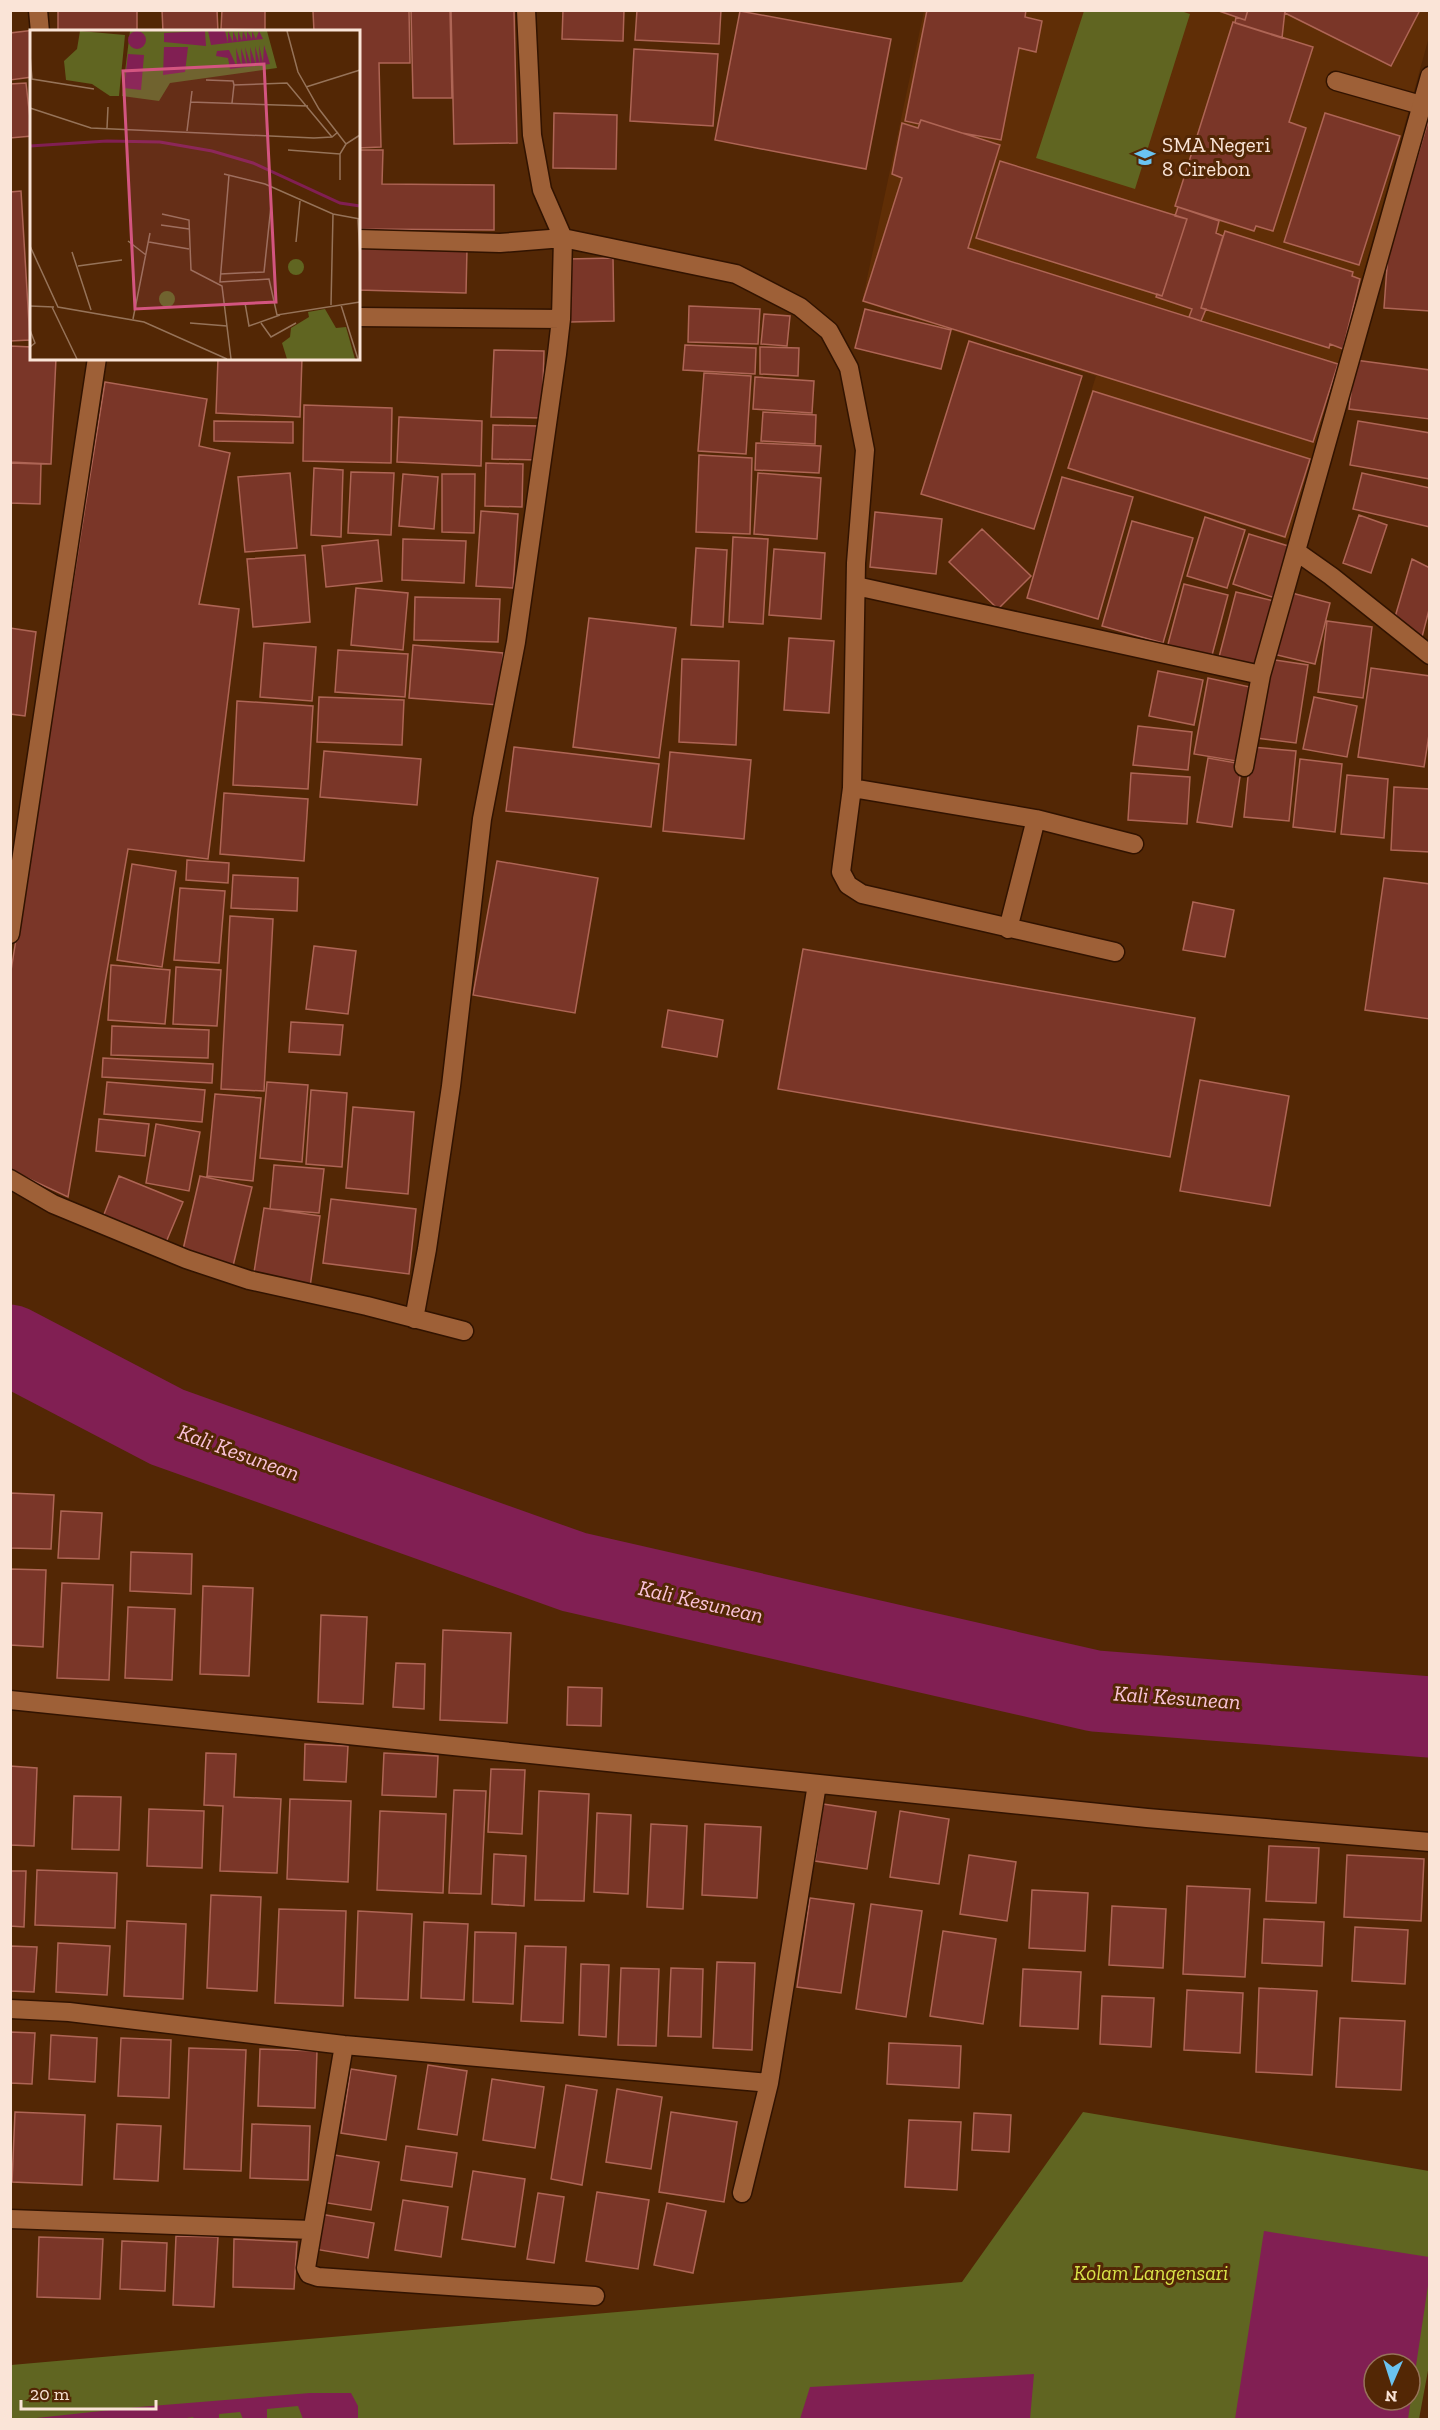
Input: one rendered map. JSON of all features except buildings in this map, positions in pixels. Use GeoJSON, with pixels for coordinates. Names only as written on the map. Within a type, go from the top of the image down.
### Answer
{"type":"FeatureCollection","features":[{"type":"Feature","properties":{"kind":"street"},"geometry":{"type":"LineString","coordinates":[[38,10],[40,30]]}},
{"type":"Feature","properties":{"kind":"street"},"geometry":{"type":"LineString","coordinates":[[414,1319],[451,1086],[482,819],[516,642],[561,319],[563,238],[542,190],[532,135],[526,10]]}},
{"type":"Feature","properties":{"kind":"street"},"geometry":{"type":"LineString","coordinates":[[1244,767],[1261,675],[1430,76]]}},
{"type":"Feature","properties":{"kind":"street"},"geometry":{"type":"LineString","coordinates":[[1336,81],[1421,105]]}},
{"type":"Feature","properties":{"kind":"street"},"geometry":{"type":"LineString","coordinates":[[360,239],[500,243],[563,238],[736,274],[800,307],[829,331],[849,368],[865,450],[856,586],[852,788],[841,872],[848,885],[862,894],[1008,929],[1115,951]]}},
{"type":"Feature","properties":{"kind":"street"},"geometry":{"type":"LineString","coordinates":[[360,317],[561,319]]}},
{"type":"Feature","properties":{"kind":"street"},"geometry":{"type":"LineString","coordinates":[[10,934],[97,360]]}},
{"type":"Feature","properties":{"kind":"street"},"geometry":{"type":"LineString","coordinates":[[1297,552],[1331,576],[1430,655]]}},
{"type":"Feature","properties":{"kind":"street"},"geometry":{"type":"LineString","coordinates":[[856,586],[1261,675]]}},
{"type":"Feature","properties":{"kind":"street"},"geometry":{"type":"LineString","coordinates":[[852,788],[1036,819],[1134,844]]}},
{"type":"Feature","properties":{"kind":"street"},"geometry":{"type":"LineString","coordinates":[[1008,929],[1036,819]]}},
{"type":"Feature","properties":{"kind":"street"},"geometry":{"type":"LineString","coordinates":[[10,1179],[53,1204],[186,1259],[249,1280],[368,1306],[464,1331]]}},
{"type":"Feature","properties":{"kind":"street"},"geometry":{"type":"LineString","coordinates":[[10,1700],[1147,1818],[1430,1842]]}},
{"type":"Feature","properties":{"kind":"street"},"geometry":{"type":"LineString","coordinates":[[742,2193],[769,2083],[817,1784]]}},
{"type":"Feature","properties":{"kind":"street"},"geometry":{"type":"LineString","coordinates":[[10,2008],[344,2045],[769,2083]]}},
{"type":"Feature","properties":{"kind":"street"},"geometry":{"type":"LineString","coordinates":[[344,2045],[306,2268],[309,2274],[318,2277],[595,2295]]}},
{"type":"Feature","properties":{"kind":"street"},"geometry":{"type":"LineString","coordinates":[[10,2219],[312,2230]]}},
{"type":"Feature","properties":{"kind":"shaded area","name":"SMA Negeri 8 Cirebon"},"geometry":{"type":"Polygon","coordinates":[[[924,11],[1429,11],[1429,37],[1290,538],[1286,539],[1067,469],[1096,376],[862,302],[924,11]]]}},
{"type":"Feature","properties":{"kind":"shaded area"},"geometry":{"type":"Polygon","coordinates":[[[1264,2231],[1429,2257],[1429,2279],[1418,2352],[1362,2352],[1362,2412],[1409,2412],[1408,2419],[1235,2419],[1264,2231]]]}},
{"type":"Feature","properties":{"kind":"shaded area"},"geometry":{"type":"Polygon","coordinates":[[[1034,2374],[1030,2419],[800,2419],[810,2387],[1034,2374]]]}},
{"type":"Feature","properties":{"kind":"shaded area"},"geometry":{"type":"Polygon","coordinates":[[[310,2393],[351,2393],[358,2406],[358,2419],[303,2419],[298,2406],[267,2409],[267,2420],[243,2419],[240,2412],[219,2414],[219,2420],[194,2419],[193,2417],[173,2420],[27,2419],[139,2407],[310,2393]]]}},
{"type":"Feature","properties":{"kind":"green space"},"geometry":{"type":"Polygon","coordinates":[[[1178,10],[1190,14],[1135,189],[1036,158],[1084,11],[1178,10]]]}},
{"type":"Feature","properties":{"kind":"green space","name":"Kolam Langensari"},"geometry":{"type":"Polygon","coordinates":[[[1083,2112],[1429,2171],[1430,2360],[1422,2403],[1422,2352],[1362,2352],[1362,2412],[1420,2412],[1419,2419],[11,2420],[11,2365],[962,2282],[1083,2112]]]}},
{"type":"Feature","properties":{"kind":"waterway","name":"Kali Kesunean"},"geometry":{"type":"LineString","coordinates":[[10,1345],[167,1427],[574,1572],[1095,1691],[1430,1717]]}},
{"type":"Feature","properties":{"kind":"place","name":"SMA Negeri 8 Cirebon"},"geometry":{"type":"Point","coordinates":[1145,157]}}]}
